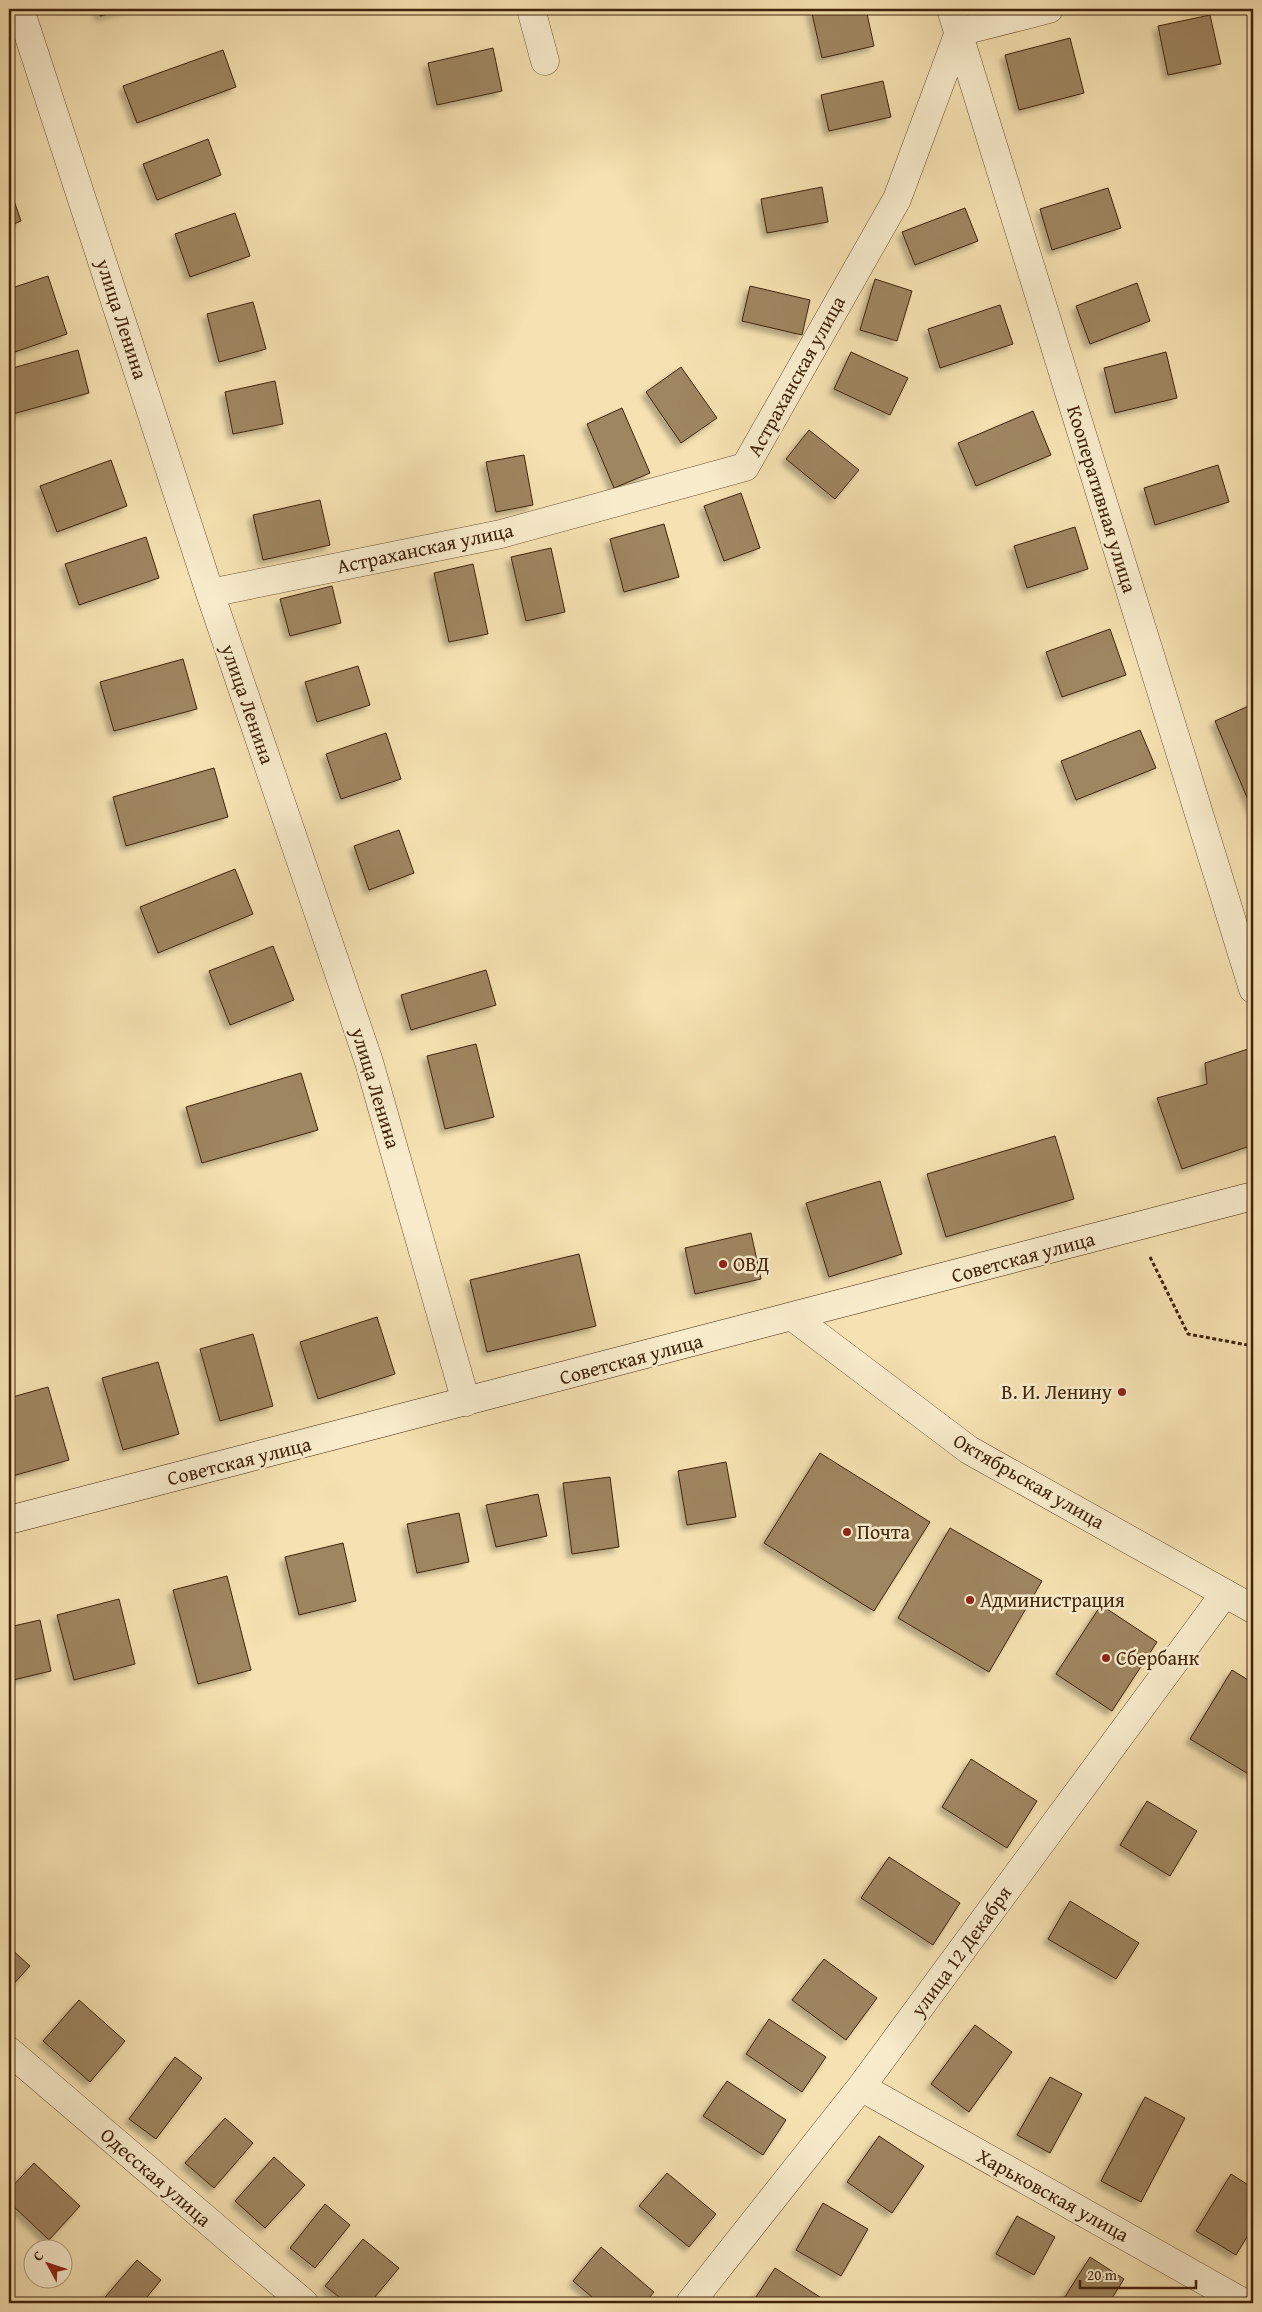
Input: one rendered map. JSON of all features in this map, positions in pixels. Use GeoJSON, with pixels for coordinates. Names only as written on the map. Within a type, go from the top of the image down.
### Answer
{"type":"FeatureCollection","features":[{"type":"Feature","properties":{"kind":"street","name":"улица Ленина"},"geometry":{"type":"LineString","coordinates":[[20,9],[210,593],[369,1062],[466,1402]]}},
{"type":"Feature","properties":{"kind":"street"},"geometry":{"type":"LineString","coordinates":[[532,9],[545,61]]}},
{"type":"Feature","properties":{"kind":"street"},"geometry":{"type":"LineString","coordinates":[[955,20],[1049,9]]}},
{"type":"Feature","properties":{"kind":"street","name":"Астраханская улица"},"geometry":{"type":"LineString","coordinates":[[210,593],[502,534],[744,468],[896,199],[955,20]]}},
{"type":"Feature","properties":{"kind":"street","name":"Кооперативная улица"},"geometry":{"type":"LineString","coordinates":[[955,20],[1253,989]]}},
{"type":"Feature","properties":{"kind":"street","name":"Советская улица"},"geometry":{"type":"LineString","coordinates":[[9,1520],[1253,1196]]}},
{"type":"Feature","properties":{"kind":"street","name":"Октябрьская улица"},"geometry":{"type":"LineString","coordinates":[[792,1317],[968,1450],[1253,1609]]}},
{"type":"Feature","properties":{"kind":"street","name":"улица 12 Декабря"},"geometry":{"type":"LineString","coordinates":[[690,2303],[861,2087],[1225,1594]]}},
{"type":"Feature","properties":{"kind":"street","name":"Одесская улица"},"geometry":{"type":"LineString","coordinates":[[9,2051],[304,2303]]}},
{"type":"Feature","properties":{"kind":"street","name":"Харьковская улица"},"geometry":{"type":"LineString","coordinates":[[861,2087],[1244,2303]]}},
{"type":"Feature","properties":{"kind":"path"},"geometry":{"type":"LineString","coordinates":[[1136,1227],[1188,1334],[1253,1346]]}},
{"type":"Feature","properties":{"kind":"building"},"geometry":{"type":"Polygon","coordinates":[[[98,9],[129,9],[100,16],[98,9]]]}},
{"type":"Feature","properties":{"kind":"building"},"geometry":{"type":"Polygon","coordinates":[[[811,9],[866,9],[874,46],[822,58],[811,9]]]}},
{"type":"Feature","properties":{"kind":"building"},"geometry":{"type":"Polygon","coordinates":[[[1210,15],[1221,64],[1168,75],[1158,26],[1210,15]]]}},
{"type":"Feature","properties":{"kind":"building"},"geometry":{"type":"Polygon","coordinates":[[[1070,38],[1084,93],[1019,110],[1005,55],[1070,38]]]}},
{"type":"Feature","properties":{"kind":"building"},"geometry":{"type":"Polygon","coordinates":[[[493,48],[502,91],[437,105],[428,63],[493,48]]]}},
{"type":"Feature","properties":{"kind":"building"},"geometry":{"type":"Polygon","coordinates":[[[223,50],[236,87],[137,123],[123,86],[223,50]]]}},
{"type":"Feature","properties":{"kind":"building"},"geometry":{"type":"Polygon","coordinates":[[[883,81],[891,117],[829,131],[821,95],[883,81]]]}},
{"type":"Feature","properties":{"kind":"building"},"geometry":{"type":"Polygon","coordinates":[[[208,139],[221,175],[157,200],[143,164],[208,139]]]}},
{"type":"Feature","properties":{"kind":"building"},"geometry":{"type":"Polygon","coordinates":[[[9,186],[21,221],[9,226],[9,186]]]}},
{"type":"Feature","properties":{"kind":"building"},"geometry":{"type":"Polygon","coordinates":[[[822,187],[828,222],[767,233],[761,199],[822,187]]]}},
{"type":"Feature","properties":{"kind":"building"},"geometry":{"type":"Polygon","coordinates":[[[1108,188],[1121,228],[1052,250],[1040,209],[1108,188]]]}},
{"type":"Feature","properties":{"kind":"building"},"geometry":{"type":"Polygon","coordinates":[[[965,208],[978,241],[915,265],[902,232],[965,208]]]}},
{"type":"Feature","properties":{"kind":"building"},"geometry":{"type":"Polygon","coordinates":[[[235,213],[250,256],[190,277],[175,234],[235,213]]]}},
{"type":"Feature","properties":{"kind":"building"},"geometry":{"type":"Polygon","coordinates":[[[48,276],[67,334],[9,354],[9,289],[48,276]]]}},
{"type":"Feature","properties":{"kind":"building"},"geometry":{"type":"Polygon","coordinates":[[[875,279],[912,291],[897,341],[860,330],[875,279]]]}},
{"type":"Feature","properties":{"kind":"building"},"geometry":{"type":"Polygon","coordinates":[[[1137,283],[1150,321],[1090,344],[1076,306],[1137,283]]]}},
{"type":"Feature","properties":{"kind":"building"},"geometry":{"type":"Polygon","coordinates":[[[750,286],[810,300],[802,335],[742,321],[750,286]]]}},
{"type":"Feature","properties":{"kind":"building"},"geometry":{"type":"Polygon","coordinates":[[[253,302],[266,349],[219,362],[207,314],[253,302]]]}},
{"type":"Feature","properties":{"kind":"building"},"geometry":{"type":"Polygon","coordinates":[[[1000,305],[1013,344],[940,368],[928,329],[1000,305]]]}},
{"type":"Feature","properties":{"kind":"building"},"geometry":{"type":"Polygon","coordinates":[[[78,350],[89,393],[9,415],[9,369],[78,350]]]}},
{"type":"Feature","properties":{"kind":"building"},"geometry":{"type":"Polygon","coordinates":[[[851,352],[908,378],[890,415],[834,389],[851,352]]]}},
{"type":"Feature","properties":{"kind":"building"},"geometry":{"type":"Polygon","coordinates":[[[1166,352],[1177,398],[1115,413],[1104,368],[1166,352]]]}},
{"type":"Feature","properties":{"kind":"building"},"geometry":{"type":"Polygon","coordinates":[[[681,367],[717,418],[681,443],[646,392],[681,367]]]}},
{"type":"Feature","properties":{"kind":"building"},"geometry":{"type":"Polygon","coordinates":[[[275,381],[283,424],[233,434],[225,392],[275,381]]]}},
{"type":"Feature","properties":{"kind":"building"},"geometry":{"type":"Polygon","coordinates":[[[622,408],[650,473],[614,488],[587,424],[622,408]]]}},
{"type":"Feature","properties":{"kind":"building"},"geometry":{"type":"Polygon","coordinates":[[[1033,411],[1051,455],[976,486],[958,443],[1033,411]]]}},
{"type":"Feature","properties":{"kind":"building"},"geometry":{"type":"Polygon","coordinates":[[[809,430],[859,470],[835,499],[786,459],[809,430]]]}},
{"type":"Feature","properties":{"kind":"building"},"geometry":{"type":"Polygon","coordinates":[[[524,455],[533,505],[496,512],[486,462],[524,455]]]}},
{"type":"Feature","properties":{"kind":"building"},"geometry":{"type":"Polygon","coordinates":[[[111,460],[127,506],[57,532],[40,486],[111,460]]]}},
{"type":"Feature","properties":{"kind":"building"},"geometry":{"type":"Polygon","coordinates":[[[1218,465],[1229,502],[1155,525],[1144,488],[1218,465]]]}},
{"type":"Feature","properties":{"kind":"building"},"geometry":{"type":"Polygon","coordinates":[[[741,493],[760,548],[724,561],[704,506],[741,493]]]}},
{"type":"Feature","properties":{"kind":"building"},"geometry":{"type":"Polygon","coordinates":[[[320,500],[330,545],[263,560],[253,515],[320,500]]]}},
{"type":"Feature","properties":{"kind":"building"},"geometry":{"type":"Polygon","coordinates":[[[664,524],[679,577],[624,592],[610,539],[664,524]]]}},
{"type":"Feature","properties":{"kind":"building"},"geometry":{"type":"Polygon","coordinates":[[[1075,527],[1088,569],[1027,588],[1014,546],[1075,527]]]}},
{"type":"Feature","properties":{"kind":"building"},"geometry":{"type":"Polygon","coordinates":[[[146,537],[159,578],[79,605],[65,564],[146,537]]]}},
{"type":"Feature","properties":{"kind":"building"},"geometry":{"type":"Polygon","coordinates":[[[551,548],[565,612],[526,621],[511,557],[551,548]]]}},
{"type":"Feature","properties":{"kind":"building"},"geometry":{"type":"Polygon","coordinates":[[[473,564],[488,634],[449,642],[434,573],[473,564]]]}},
{"type":"Feature","properties":{"kind":"building"},"geometry":{"type":"Polygon","coordinates":[[[332,586],[341,623],[290,636],[280,599],[332,586]]]}},
{"type":"Feature","properties":{"kind":"building"},"geometry":{"type":"Polygon","coordinates":[[[1110,629],[1126,675],[1062,697],[1046,652],[1110,629]]]}},
{"type":"Feature","properties":{"kind":"building"},"geometry":{"type":"Polygon","coordinates":[[[183,659],[197,709],[114,731],[100,682],[183,659]]]}},
{"type":"Feature","properties":{"kind":"building"},"geometry":{"type":"Polygon","coordinates":[[[358,666],[370,705],[317,722],[305,682],[358,666]]]}},
{"type":"Feature","properties":{"kind":"building"},"geometry":{"type":"Polygon","coordinates":[[[1253,704],[1253,812],[1215,721],[1253,704]]]}},
{"type":"Feature","properties":{"kind":"building"},"geometry":{"type":"Polygon","coordinates":[[[1140,730],[1156,768],[1076,800],[1061,761],[1140,730]]]}},
{"type":"Feature","properties":{"kind":"building"},"geometry":{"type":"Polygon","coordinates":[[[386,733],[401,779],[341,799],[326,754],[386,733]]]}},
{"type":"Feature","properties":{"kind":"building"},"geometry":{"type":"Polygon","coordinates":[[[214,768],[228,817],[126,846],[113,797],[214,768]]]}},
{"type":"Feature","properties":{"kind":"building"},"geometry":{"type":"Polygon","coordinates":[[[399,830],[414,873],[369,890],[354,846],[399,830]]]}},
{"type":"Feature","properties":{"kind":"building"},"geometry":{"type":"Polygon","coordinates":[[[235,869],[253,914],[158,953],[140,907],[235,869]]]}},
{"type":"Feature","properties":{"kind":"building"},"geometry":{"type":"Polygon","coordinates":[[[273,946],[294,1000],[230,1025],[209,971],[273,946]]]}},
{"type":"Feature","properties":{"kind":"building"},"geometry":{"type":"Polygon","coordinates":[[[486,970],[496,1005],[411,1030],[401,995],[486,970]]]}},
{"type":"Feature","properties":{"kind":"building"},"geometry":{"type":"Polygon","coordinates":[[[476,1044],[494,1117],[445,1129],[427,1056],[476,1044]]]}},
{"type":"Feature","properties":{"kind":"building"},"geometry":{"type":"Polygon","coordinates":[[[1248,1049],[1253,1069],[1253,1145],[1182,1169],[1157,1098],[1207,1084],[1205,1063],[1248,1049]]]}},
{"type":"Feature","properties":{"kind":"building"},"geometry":{"type":"Polygon","coordinates":[[[301,1073],[318,1130],[202,1163],[186,1107],[301,1073]]]}},
{"type":"Feature","properties":{"kind":"building"},"geometry":{"type":"Polygon","coordinates":[[[1055,1136],[1074,1199],[946,1237],[927,1174],[1055,1136]]]}},
{"type":"Feature","properties":{"kind":"building"},"geometry":{"type":"Polygon","coordinates":[[[880,1181],[902,1254],[829,1277],[806,1203],[880,1181]]]}},
{"type":"Feature","properties":{"kind":"building","name":"ОВД"},"geometry":{"type":"Polygon","coordinates":[[[751,1233],[761,1279],[695,1294],[685,1248],[751,1233]]]}},
{"type":"Feature","properties":{"kind":"building"},"geometry":{"type":"Polygon","coordinates":[[[579,1254],[596,1326],[487,1352],[470,1280],[579,1254]]]}},
{"type":"Feature","properties":{"kind":"building"},"geometry":{"type":"Polygon","coordinates":[[[377,1317],[395,1374],[318,1399],[300,1342],[377,1317]]]}},
{"type":"Feature","properties":{"kind":"building"},"geometry":{"type":"Polygon","coordinates":[[[253,1334],[273,1406],[220,1421],[200,1349],[253,1334]]]}},
{"type":"Feature","properties":{"kind":"building"},"geometry":{"type":"Polygon","coordinates":[[[158,1362],[179,1434],[123,1450],[102,1378],[158,1362]]]}},
{"type":"Feature","properties":{"kind":"building"},"geometry":{"type":"Polygon","coordinates":[[[48,1387],[69,1460],[9,1477],[9,1398],[48,1387]]]}},
{"type":"Feature","properties":{"kind":"building","name":"Почта"},"geometry":{"type":"Polygon","coordinates":[[[820,1453],[930,1522],[874,1611],[764,1543],[820,1453]]]}},
{"type":"Feature","properties":{"kind":"building"},"geometry":{"type":"Polygon","coordinates":[[[726,1462],[736,1517],[687,1525],[678,1471],[726,1462]]]}},
{"type":"Feature","properties":{"kind":"building"},"geometry":{"type":"Polygon","coordinates":[[[610,1477],[619,1547],[572,1554],[563,1483],[610,1477]]]}},
{"type":"Feature","properties":{"kind":"building"},"geometry":{"type":"Polygon","coordinates":[[[538,1494],[547,1536],[496,1547],[486,1505],[538,1494]]]}},
{"type":"Feature","properties":{"kind":"building"},"geometry":{"type":"Polygon","coordinates":[[[459,1513],[469,1562],[417,1573],[407,1524],[459,1513]]]}},
{"type":"Feature","properties":{"kind":"building","name":"Администрация"},"geometry":{"type":"Polygon","coordinates":[[[950,1528],[1042,1581],[989,1672],[898,1618],[950,1528]]]}},
{"type":"Feature","properties":{"kind":"building"},"geometry":{"type":"Polygon","coordinates":[[[343,1543],[356,1601],[299,1615],[285,1557],[343,1543]]]}},
{"type":"Feature","properties":{"kind":"building"},"geometry":{"type":"Polygon","coordinates":[[[227,1576],[251,1670],[198,1684],[173,1590],[227,1576]]]}},
{"type":"Feature","properties":{"kind":"building"},"geometry":{"type":"Polygon","coordinates":[[[119,1599],[135,1664],[74,1680],[57,1615],[119,1599]]]}},
{"type":"Feature","properties":{"kind":"building","name":"Сбербанк"},"geometry":{"type":"Polygon","coordinates":[[[1101,1605],[1157,1642],[1112,1711],[1056,1674],[1101,1605]]]}},
{"type":"Feature","properties":{"kind":"building"},"geometry":{"type":"Polygon","coordinates":[[[40,1620],[51,1671],[9,1681],[9,1627],[40,1620]]]}},
{"type":"Feature","properties":{"kind":"building"},"geometry":{"type":"Polygon","coordinates":[[[1232,1670],[1253,1683],[1253,1769],[1250,1775],[1190,1739],[1232,1670]]]}},
{"type":"Feature","properties":{"kind":"building"},"geometry":{"type":"Polygon","coordinates":[[[971,1759],[1037,1801],[1007,1848],[942,1807],[971,1759]]]}},
{"type":"Feature","properties":{"kind":"building"},"geometry":{"type":"Polygon","coordinates":[[[1147,1801],[1197,1831],[1170,1876],[1120,1845],[1147,1801]]]}},
{"type":"Feature","properties":{"kind":"building"},"geometry":{"type":"Polygon","coordinates":[[[889,1857],[960,1903],[933,1945],[861,1898],[889,1857]]]}},
{"type":"Feature","properties":{"kind":"building"},"geometry":{"type":"Polygon","coordinates":[[[1070,1901],[1139,1943],[1116,1979],[1048,1939],[1070,1901]]]}},
{"type":"Feature","properties":{"kind":"building"},"geometry":{"type":"Polygon","coordinates":[[[9,1947],[30,1966],[9,1989],[9,1947]]]}},
{"type":"Feature","properties":{"kind":"building"},"geometry":{"type":"Polygon","coordinates":[[[824,1959],[877,1998],[846,2040],[792,2000],[824,1959]]]}},
{"type":"Feature","properties":{"kind":"building"},"geometry":{"type":"Polygon","coordinates":[[[79,2000],[125,2041],[90,2082],[43,2041],[79,2000]]]}},
{"type":"Feature","properties":{"kind":"building"},"geometry":{"type":"Polygon","coordinates":[[[769,2019],[826,2057],[802,2092],[746,2054],[769,2019]]]}},
{"type":"Feature","properties":{"kind":"building"},"geometry":{"type":"Polygon","coordinates":[[[975,2025],[1012,2052],[969,2112],[931,2084],[975,2025]]]}},
{"type":"Feature","properties":{"kind":"building"},"geometry":{"type":"Polygon","coordinates":[[[175,2057],[202,2078],[156,2139],[129,2119],[175,2057]]]}},
{"type":"Feature","properties":{"kind":"building"},"geometry":{"type":"Polygon","coordinates":[[[1050,2077],[1082,2094],[1050,2153],[1017,2135],[1050,2077]]]}},
{"type":"Feature","properties":{"kind":"building"},"geometry":{"type":"Polygon","coordinates":[[[727,2081],[786,2120],[763,2155],[703,2116],[727,2081]]]}},
{"type":"Feature","properties":{"kind":"building"},"geometry":{"type":"Polygon","coordinates":[[[1145,2097],[1185,2118],[1141,2202],[1101,2181],[1145,2097]]]}},
{"type":"Feature","properties":{"kind":"building"},"geometry":{"type":"Polygon","coordinates":[[[225,2118],[253,2143],[214,2188],[185,2163],[225,2118]]]}},
{"type":"Feature","properties":{"kind":"building"},"geometry":{"type":"Polygon","coordinates":[[[879,2136],[924,2166],[892,2213],[847,2182],[879,2136]]]}},
{"type":"Feature","properties":{"kind":"building"},"geometry":{"type":"Polygon","coordinates":[[[274,2157],[305,2185],[265,2228],[235,2201],[274,2157]]]}},
{"type":"Feature","properties":{"kind":"building"},"geometry":{"type":"Polygon","coordinates":[[[34,2163],[80,2206],[49,2240],[9,2202],[9,2190],[34,2163]]]}},
{"type":"Feature","properties":{"kind":"building"},"geometry":{"type":"Polygon","coordinates":[[[667,2173],[716,2214],[689,2247],[639,2206],[667,2173]]]}},
{"type":"Feature","properties":{"kind":"building"},"geometry":{"type":"Polygon","coordinates":[[[1231,2174],[1253,2188],[1253,2227],[1236,2255],[1196,2231],[1231,2174]]]}},
{"type":"Feature","properties":{"kind":"building"},"geometry":{"type":"Polygon","coordinates":[[[823,2203],[868,2229],[841,2276],[796,2250],[823,2203]]]}},
{"type":"Feature","properties":{"kind":"building"},"geometry":{"type":"Polygon","coordinates":[[[325,2204],[350,2225],[315,2268],[290,2248],[325,2204]]]}},
{"type":"Feature","properties":{"kind":"building"},"geometry":{"type":"Polygon","coordinates":[[[1017,2216],[1055,2237],[1034,2275],[996,2254],[1017,2216]]]}},
{"type":"Feature","properties":{"kind":"building"},"geometry":{"type":"Polygon","coordinates":[[[363,2239],[399,2268],[370,2303],[347,2303],[325,2286],[363,2239]]]}},
{"type":"Feature","properties":{"kind":"building"},"geometry":{"type":"Polygon","coordinates":[[[601,2247],[654,2292],[645,2303],[599,2303],[573,2281],[601,2247]]]}},
{"type":"Feature","properties":{"kind":"building"},"geometry":{"type":"Polygon","coordinates":[[[1090,2257],[1124,2279],[1109,2303],[1061,2303],[1090,2257]]]}},
{"type":"Feature","properties":{"kind":"building"},"geometry":{"type":"Polygon","coordinates":[[[137,2260],[161,2280],[142,2303],[100,2303],[137,2260]]]}},
{"type":"Feature","properties":{"kind":"building"},"geometry":{"type":"Polygon","coordinates":[[[775,2268],[826,2301],[825,2303],[752,2303],[775,2268]]]}},
{"type":"Feature","properties":{"kind":"place","name":"ОВД"},"geometry":{"type":"Point","coordinates":[723,1264]}},
{"type":"Feature","properties":{"kind":"place","name":"В. И. Ленину"},"geometry":{"type":"Point","coordinates":[1122,1392]}},
{"type":"Feature","properties":{"kind":"place","name":"Почта"},"geometry":{"type":"Point","coordinates":[847,1532]}},
{"type":"Feature","properties":{"kind":"place","name":"Администрация"},"geometry":{"type":"Point","coordinates":[970,1600]}},
{"type":"Feature","properties":{"kind":"place","name":"Сбербанк"},"geometry":{"type":"Point","coordinates":[1106,1658]}}]}
